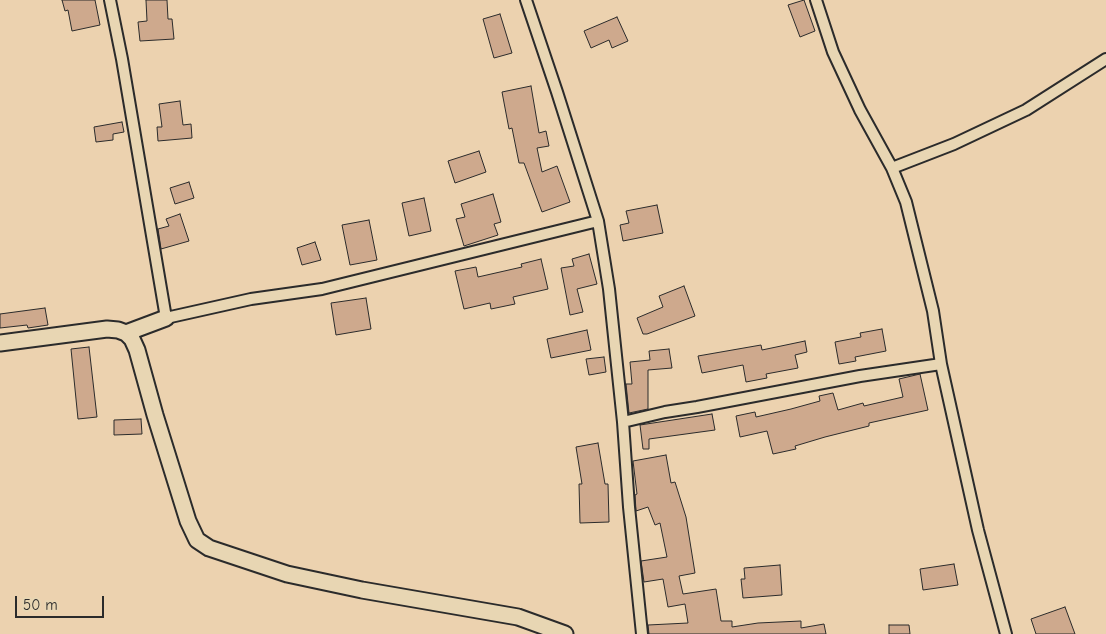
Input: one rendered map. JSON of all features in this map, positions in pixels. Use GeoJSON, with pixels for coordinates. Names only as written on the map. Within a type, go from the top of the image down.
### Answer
{"type":"FeatureCollection","features":[{"type":"Feature","properties":{"kind":"street"},"geometry":{"type":"LineString","coordinates":[[110,0],[122,58],[166,318]]}},
{"type":"Feature","properties":{"kind":"street"},"geometry":{"type":"LineString","coordinates":[[526,0],[558,92],[598,221],[609,289],[642,634]]}},
{"type":"Feature","properties":{"kind":"street"},"geometry":{"type":"LineString","coordinates":[[816,0],[837,60],[860,110],[892,168],[906,202],[922,273],[933,311],[941,364],[978,530],[1006,634]]}},
{"type":"Feature","properties":{"kind":"street"},"geometry":{"type":"LineString","coordinates":[[892,168],[954,144],[1026,110],[1106,59]]}},
{"type":"Feature","properties":{"kind":"street"},"geometry":{"type":"LineString","coordinates":[[0,343],[107,330],[126,332],[166,318],[252,299],[322,289],[598,221]]}},
{"type":"Feature","properties":{"kind":"street"},"geometry":{"type":"LineString","coordinates":[[126,332],[137,350],[188,521],[202,545],[287,574],[518,617],[565,634]]}},
{"type":"Feature","properties":{"kind":"street"},"geometry":{"type":"LineString","coordinates":[[623,422],[665,412],[902,368],[941,364]]}},
{"type":"Feature","properties":{"kind":"building"},"geometry":{"type":"Polygon","coordinates":[[[62,0],[95,0],[100,25],[72,31],[68,10],[65,11],[62,0]]]}},
{"type":"Feature","properties":{"kind":"building"},"geometry":{"type":"Polygon","coordinates":[[[146,0],[167,0],[168,19],[172,19],[174,39],[140,41],[138,22],[147,21],[146,0]]]}},
{"type":"Feature","properties":{"kind":"building"},"geometry":{"type":"Polygon","coordinates":[[[804,0],[815,31],[800,37],[788,5],[804,0]]]}},
{"type":"Feature","properties":{"kind":"building"},"geometry":{"type":"Polygon","coordinates":[[[500,14],[512,53],[494,58],[483,19],[500,14]]]}},
{"type":"Feature","properties":{"kind":"building"},"geometry":{"type":"Polygon","coordinates":[[[617,17],[628,41],[612,48],[609,40],[591,48],[584,31],[617,17]]]}},
{"type":"Feature","properties":{"kind":"building"},"geometry":{"type":"Polygon","coordinates":[[[531,86],[539,133],[546,131],[549,146],[537,148],[542,172],[557,166],[570,202],[542,212],[524,163],[519,163],[512,128],[509,129],[502,92],[531,86]]]}},
{"type":"Feature","properties":{"kind":"building"},"geometry":{"type":"Polygon","coordinates":[[[180,101],[183,125],[191,124],[192,138],[158,141],[157,127],[162,127],[159,104],[180,101]]]}},
{"type":"Feature","properties":{"kind":"building"},"geometry":{"type":"Polygon","coordinates":[[[122,122],[124,132],[113,134],[113,140],[96,142],[94,127],[122,122]]]}},
{"type":"Feature","properties":{"kind":"building"},"geometry":{"type":"Polygon","coordinates":[[[479,151],[486,172],[455,183],[448,161],[479,151]]]}},
{"type":"Feature","properties":{"kind":"building"},"geometry":{"type":"Polygon","coordinates":[[[189,182],[194,198],[175,204],[170,188],[189,182]]]}},
{"type":"Feature","properties":{"kind":"building"},"geometry":{"type":"Polygon","coordinates":[[[493,194],[501,222],[494,224],[498,235],[464,246],[456,219],[465,217],[461,204],[493,194]]]}},
{"type":"Feature","properties":{"kind":"building"},"geometry":{"type":"Polygon","coordinates":[[[424,198],[431,231],[409,236],[402,203],[424,198]]]}},
{"type":"Feature","properties":{"kind":"building"},"geometry":{"type":"Polygon","coordinates":[[[657,205],[663,233],[623,241],[620,225],[629,223],[626,211],[657,205]]]}},
{"type":"Feature","properties":{"kind":"building"},"geometry":{"type":"Polygon","coordinates":[[[180,214],[189,241],[161,249],[158,229],[169,226],[166,219],[180,214]]]}},
{"type":"Feature","properties":{"kind":"building"},"geometry":{"type":"Polygon","coordinates":[[[369,220],[377,260],[350,265],[342,225],[369,220]]]}},
{"type":"Feature","properties":{"kind":"building"},"geometry":{"type":"Polygon","coordinates":[[[315,242],[321,260],[302,265],[297,248],[315,242]]]}},
{"type":"Feature","properties":{"kind":"building"},"geometry":{"type":"Polygon","coordinates":[[[589,254],[597,284],[577,289],[583,312],[570,315],[561,268],[574,266],[572,259],[589,254]]]}},
{"type":"Feature","properties":{"kind":"building"},"geometry":{"type":"Polygon","coordinates":[[[541,259],[548,289],[513,297],[515,304],[491,309],[490,303],[464,309],[455,271],[476,267],[478,277],[522,267],[521,264],[541,259]]]}},
{"type":"Feature","properties":{"kind":"building"},"geometry":{"type":"Polygon","coordinates":[[[684,286],[695,316],[643,334],[637,318],[663,307],[659,296],[684,286]]]}},
{"type":"Feature","properties":{"kind":"building"},"geometry":{"type":"Polygon","coordinates":[[[366,298],[371,329],[336,335],[331,303],[366,298]]]}},
{"type":"Feature","properties":{"kind":"building"},"geometry":{"type":"Polygon","coordinates":[[[45,308],[48,325],[28,328],[27,325],[0,328],[0,314],[45,308]]]}},
{"type":"Feature","properties":{"kind":"building"},"geometry":{"type":"Polygon","coordinates":[[[882,329],[886,351],[855,357],[856,361],[839,364],[835,342],[861,337],[860,333],[882,329]]]}},
{"type":"Feature","properties":{"kind":"building"},"geometry":{"type":"Polygon","coordinates":[[[587,330],[591,350],[551,358],[547,339],[587,330]]]}},
{"type":"Feature","properties":{"kind":"building"},"geometry":{"type":"Polygon","coordinates":[[[805,341],[807,352],[795,355],[798,368],[766,374],[767,378],[746,382],[743,365],[702,373],[698,356],[761,345],[762,350],[805,341]]]}},
{"type":"Feature","properties":{"kind":"building"},"geometry":{"type":"Polygon","coordinates":[[[89,347],[97,417],[78,419],[71,349],[89,347]]]}},
{"type":"Feature","properties":{"kind":"building"},"geometry":{"type":"Polygon","coordinates":[[[669,349],[672,368],[648,370],[648,409],[629,413],[626,384],[632,384],[630,362],[650,360],[649,351],[669,349]]]}},
{"type":"Feature","properties":{"kind":"building"},"geometry":{"type":"Polygon","coordinates":[[[604,357],[606,372],[589,375],[586,359],[604,357]]]}},
{"type":"Feature","properties":{"kind":"building"},"geometry":{"type":"Polygon","coordinates":[[[920,374],[928,410],[869,423],[869,426],[825,437],[795,446],[796,449],[773,454],[767,431],[740,437],[736,416],[755,412],[756,417],[791,409],[820,401],[819,396],[833,393],[838,410],[863,403],[864,406],[903,397],[899,379],[920,374]]]}},
{"type":"Feature","properties":{"kind":"building"},"geometry":{"type":"Polygon","coordinates":[[[712,414],[715,430],[649,439],[649,449],[643,449],[640,425],[712,414]]]}},
{"type":"Feature","properties":{"kind":"building"},"geometry":{"type":"Polygon","coordinates":[[[141,419],[142,434],[114,435],[114,420],[141,419]]]}},
{"type":"Feature","properties":{"kind":"building"},"geometry":{"type":"Polygon","coordinates":[[[598,443],[605,484],[608,484],[609,522],[580,523],[579,484],[582,484],[576,447],[598,443]]]}},
{"type":"Feature","properties":{"kind":"building"},"geometry":{"type":"Polygon","coordinates":[[[666,455],[671,483],[675,482],[686,517],[695,573],[679,576],[683,594],[716,589],[721,621],[732,621],[732,627],[758,623],[801,621],[801,628],[824,624],[826,634],[649,634],[648,625],[688,623],[685,604],[668,607],[663,579],[644,582],[641,561],[667,557],[660,523],[655,525],[648,507],[636,511],[635,495],[637,494],[633,461],[666,455]]]}},
{"type":"Feature","properties":{"kind":"building"},"geometry":{"type":"Polygon","coordinates":[[[954,564],[958,585],[923,590],[920,569],[954,564]]]}},
{"type":"Feature","properties":{"kind":"building"},"geometry":{"type":"Polygon","coordinates":[[[780,565],[782,595],[743,598],[741,579],[745,579],[744,568],[780,565]]]}},
{"type":"Feature","properties":{"kind":"building"},"geometry":{"type":"Polygon","coordinates":[[[1065,607],[1075,634],[1036,634],[1031,619],[1065,607]]]}},
{"type":"Feature","properties":{"kind":"building"},"geometry":{"type":"Polygon","coordinates":[[[889,625],[909,625],[910,634],[889,634],[889,625]]]}}]}
